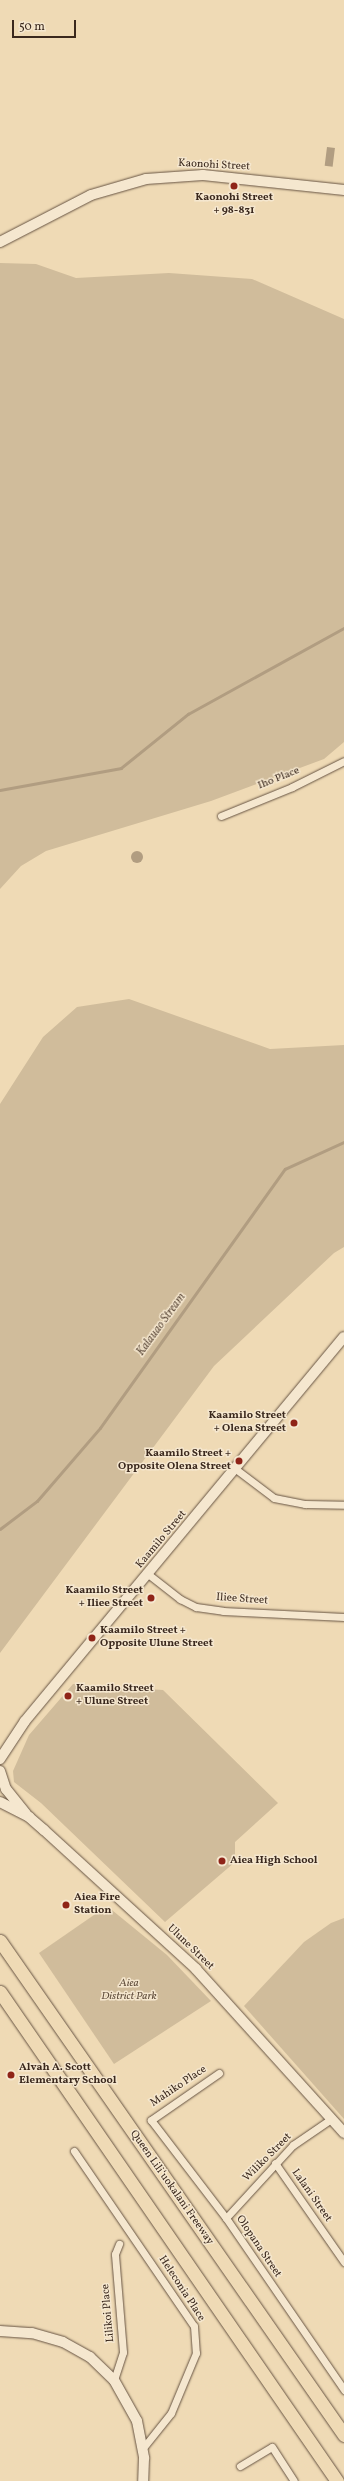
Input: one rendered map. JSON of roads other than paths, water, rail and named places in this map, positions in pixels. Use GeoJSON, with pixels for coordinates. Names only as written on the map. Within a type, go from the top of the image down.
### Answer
{"type":"FeatureCollection","features":[{"type":"Feature","properties":{"kind":"highway","name":"Queen Liliʻuokalani Freeway"},"geometry":{"type":"LineString","coordinates":[[0,1941],[344,2435]]}},
{"type":"Feature","properties":{"kind":"highway"},"geometry":{"type":"LineString","coordinates":[[0,1992],[336,2481]]}},
{"type":"Feature","properties":{"kind":"street","name":"Kaonohi Street"},"geometry":{"type":"LineString","coordinates":[[0,242],[90,195],[146,179],[203,175],[344,190]]}},
{"type":"Feature","properties":{"kind":"street","name":"Iho Place"},"geometry":{"type":"LineString","coordinates":[[221,816],[292,787],[344,761]]}},
{"type":"Feature","properties":{"kind":"street","name":"Kaamilo Street"},"geometry":{"type":"LineString","coordinates":[[0,1759],[25,1721],[237,1470],[344,1337]]}},
{"type":"Feature","properties":{"kind":"street"},"geometry":{"type":"LineString","coordinates":[[237,1470],[274,1498],[304,1504],[344,1505]]}},
{"type":"Feature","properties":{"kind":"street","name":"Iliee Street"},"geometry":{"type":"LineString","coordinates":[[148,1574],[180,1599],[196,1607],[223,1611],[344,1616]]}},
{"type":"Feature","properties":{"kind":"street"},"geometry":{"type":"LineString","coordinates":[[0,1771],[6,1788],[29,1817]]}},
{"type":"Feature","properties":{"kind":"street","name":"Ulune Street"},"geometry":{"type":"LineString","coordinates":[[0,1802],[29,1817],[196,1970],[344,2134]]}},
{"type":"Feature","properties":{"kind":"street","name":"Mahiko Place"},"geometry":{"type":"LineString","coordinates":[[151,2120],[220,2073]]}},
{"type":"Feature","properties":{"kind":"street","name":"Wiliko Street"},"geometry":{"type":"LineString","coordinates":[[226,2218],[275,2163],[331,2119]]}},
{"type":"Feature","properties":{"kind":"street","name":"Olopana Street"},"geometry":{"type":"LineString","coordinates":[[151,2120],[226,2218],[344,2390]]}},
{"type":"Feature","properties":{"kind":"street","name":"Heleconia Place"},"geometry":{"type":"LineString","coordinates":[[74,2151],[194,2326],[197,2341],[194,2359],[171,2412],[143,2448]]}},
{"type":"Feature","properties":{"kind":"street","name":"Lalani Street"},"geometry":{"type":"LineString","coordinates":[[275,2163],[344,2262]]}},
{"type":"Feature","properties":{"kind":"street","name":"Lilikoi Place"},"geometry":{"type":"LineString","coordinates":[[114,2380],[123,2352],[115,2254],[119,2244]]}},
{"type":"Feature","properties":{"kind":"street"},"geometry":{"type":"LineString","coordinates":[[0,2331],[32,2333],[63,2342],[90,2357],[114,2380],[137,2421],[143,2448],[143,2481]]}},
{"type":"Feature","properties":{"kind":"street"},"geometry":{"type":"LineString","coordinates":[[240,2466],[272,2447],[294,2481]]}},
{"type":"Feature","properties":{"kind":"waterway"},"geometry":{"type":"LineString","coordinates":[[0,790],[121,768],[188,714],[344,628]]}},
{"type":"Feature","properties":{"kind":"waterway","name":"Kalauao Stream"},"geometry":{"type":"LineString","coordinates":[[0,1529],[37,1501],[100,1428],[285,1169],[344,1142]]}},
{"type":"Feature","properties":{"kind":"place","name":"Kaonohi Street + 98-831"},"geometry":{"type":"Point","coordinates":[234,186]}},
{"type":"Feature","properties":{"kind":"place","name":"Kaamilo Street + Olena Street"},"geometry":{"type":"Point","coordinates":[294,1423]}},
{"type":"Feature","properties":{"kind":"place","name":"Kaamilo Street + Opposite Olena Street"},"geometry":{"type":"Point","coordinates":[239,1461]}},
{"type":"Feature","properties":{"kind":"place","name":"Kaamilo Street + Iliee Street"},"geometry":{"type":"Point","coordinates":[151,1598]}},
{"type":"Feature","properties":{"kind":"place","name":"Kaamilo Street + Opposite Ulune Street"},"geometry":{"type":"Point","coordinates":[92,1638]}},
{"type":"Feature","properties":{"kind":"place","name":"Kaamilo Street + Ulune Street"},"geometry":{"type":"Point","coordinates":[68,1696]}},
{"type":"Feature","properties":{"kind":"place","name":"Aiea High School"},"geometry":{"type":"Point","coordinates":[222,1861]}},
{"type":"Feature","properties":{"kind":"place","name":"Aiea Fire Station"},"geometry":{"type":"Point","coordinates":[66,1905]}},
{"type":"Feature","properties":{"kind":"place","name":"Alvah A. Scott Elementary School"},"geometry":{"type":"Point","coordinates":[11,2075]}},
{"type":"Feature","properties":{"kind":"park label","name":"Aiea District Park"},"geometry":{"type":"Point","coordinates":[129,1991]}}]}
